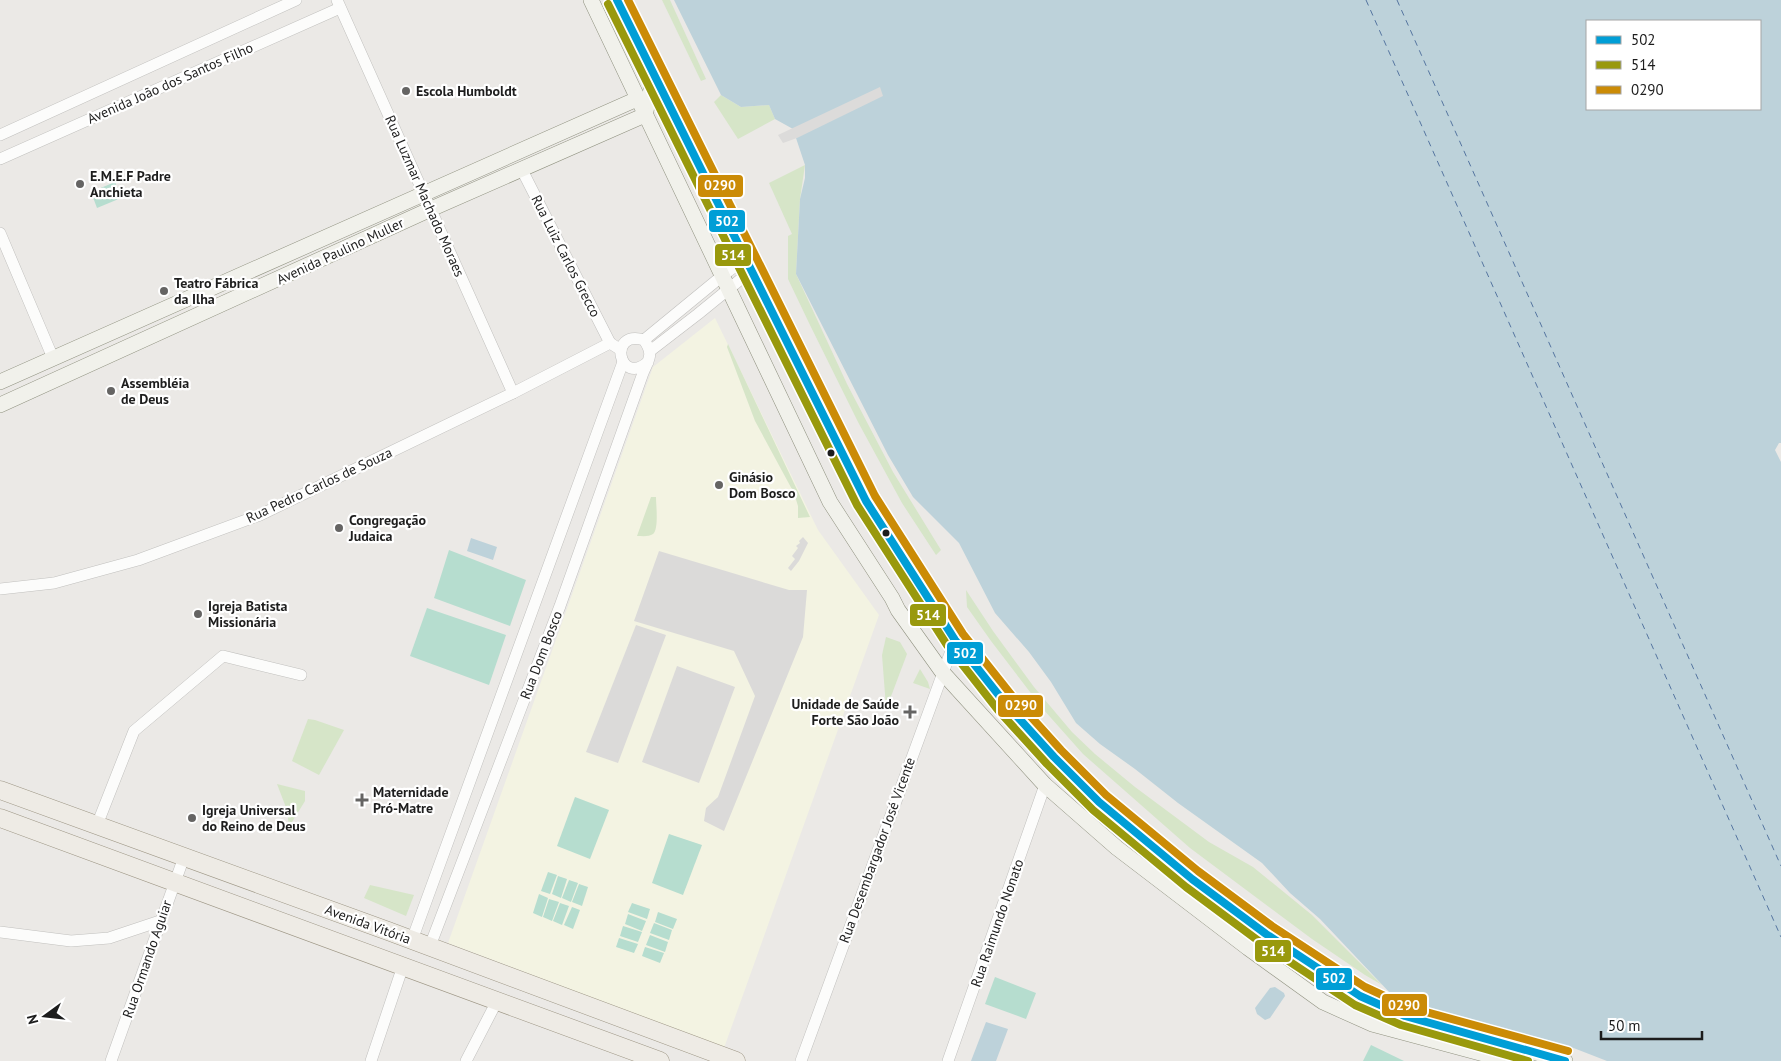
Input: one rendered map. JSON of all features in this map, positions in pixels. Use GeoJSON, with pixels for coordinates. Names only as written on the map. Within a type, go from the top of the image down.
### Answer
{"type":"FeatureCollection","features":[{"type":"Feature","properties":{"kind":"main road"},"geometry":{"type":"LineString","coordinates":[[590,0],[830,502],[898,610],[943,672],[1045,785],[1117,848],[1323,1002],[1372,1024],[1510,1061]]}},
{"type":"Feature","properties":{"kind":"main road"},"geometry":{"type":"LineString","coordinates":[[617,0],[866,501],[954,640],[1011,710],[1099,802],[1192,879],[1266,934],[1360,996],[1405,1016],[1565,1061]]}},
{"type":"Feature","properties":{"kind":"main road"},"geometry":{"type":"LineString","coordinates":[[645,115],[654,77]]}},
{"type":"Feature","properties":{"kind":"main road","name":"Avenida Paulino Muller"},"geometry":{"type":"LineString","coordinates":[[0,382],[637,99]]}},
{"type":"Feature","properties":{"kind":"main road","name":"Avenida Paulino Muller"},"geometry":{"type":"LineString","coordinates":[[0,405],[431,209],[645,115]]}},
{"type":"Feature","properties":{"kind":"main road","name":"Avenida Vitória"},"geometry":{"type":"LineString","coordinates":[[0,790],[430,946],[736,1061]]}},
{"type":"Feature","properties":{"kind":"main road","name":"Avenida Vitória"},"geometry":{"type":"LineString","coordinates":[[0,818],[660,1061]]}},
{"type":"Feature","properties":{"kind":"main road"},"geometry":{"type":"LineString","coordinates":[[410,969],[412,940]]}},
{"type":"Feature","properties":{"kind":"street","name":"Avenida João dos Santos Filho"},"geometry":{"type":"LineString","coordinates":[[0,135],[296,0]]}},
{"type":"Feature","properties":{"kind":"street","name":"Avenida João dos Santos Filho"},"geometry":{"type":"LineString","coordinates":[[0,159],[339,4]]}},
{"type":"Feature","properties":{"kind":"street","name":"Rua Luzmar Machado Moraes"},"geometry":{"type":"LineString","coordinates":[[339,4],[513,393]]}},
{"type":"Feature","properties":{"kind":"street","name":"Rua Luiz Carlos Grecco"},"geometry":{"type":"LineString","coordinates":[[522,170],[610,343]]}},
{"type":"Feature","properties":{"kind":"street"},"geometry":{"type":"LineString","coordinates":[[0,233],[53,358]]}},
{"type":"Feature","properties":{"kind":"street"},"geometry":{"type":"LineString","coordinates":[[644,340],[722,276],[749,264]]}},
{"type":"Feature","properties":{"kind":"street"},"geometry":{"type":"LineString","coordinates":[[644,340],[638,338],[630,339],[624,343],[620,356],[622,362],[628,367],[635,369],[642,367],[649,357],[729,289],[749,264]]}},
{"type":"Feature","properties":{"kind":"street"},"geometry":{"type":"LineString","coordinates":[[644,340],[649,357]]}},
{"type":"Feature","properties":{"kind":"street"},"geometry":{"type":"LineString","coordinates":[[610,343],[621,350]]}},
{"type":"Feature","properties":{"kind":"street","name":"Rua Pedro Carlos de Souza"},"geometry":{"type":"LineString","coordinates":[[0,590],[54,583],[138,560],[260,514],[513,393],[610,343]]}},
{"type":"Feature","properties":{"kind":"street","name":"Rua Dom Bosco"},"geometry":{"type":"LineString","coordinates":[[430,946],[560,606],[649,357]]}},
{"type":"Feature","properties":{"kind":"street","name":"Rua Dom Bosco"},"geometry":{"type":"LineString","coordinates":[[412,940],[615,387],[622,362]]}},
{"type":"Feature","properties":{"kind":"street","name":"Rua Desembargador José Vicente"},"geometry":{"type":"LineString","coordinates":[[801,1061],[954,640]]}},
{"type":"Feature","properties":{"kind":"street"},"geometry":{"type":"LineString","coordinates":[[97,825],[134,731],[224,656],[301,675]]}},
{"type":"Feature","properties":{"kind":"street","name":"Rua Raimundo Nonato"},"geometry":{"type":"LineString","coordinates":[[948,1061],[1045,785]]}},
{"type":"Feature","properties":{"kind":"street","name":"Rua Ormando Aguiar"},"geometry":{"type":"LineString","coordinates":[[114,1060],[184,857]]}},
{"type":"Feature","properties":{"kind":"street"},"geometry":{"type":"LineString","coordinates":[[0,932],[71,941],[90,940],[109,938],[160,922]]}},
{"type":"Feature","properties":{"kind":"street"},"geometry":{"type":"LineString","coordinates":[[371,1061],[410,969]]}},
{"type":"Feature","properties":{"kind":"street"},"geometry":{"type":"LineString","coordinates":[[466,1061],[497,1001]]}},
{"type":"Feature","properties":{"kind":"shaded area"},"geometry":{"type":"Polygon","coordinates":[[[715,318],[818,530],[879,615],[724,1048],[448,943],[653,367],[715,318]]]}},
{"type":"Feature","properties":{"kind":"shaded area"},"geometry":{"type":"Polygon","coordinates":[[[803,537],[808,543],[799,561],[791,571],[788,568],[795,559],[792,556],[798,548],[796,546],[803,537]]]}},
{"type":"Feature","properties":{"kind":"shaded area"},"geometry":{"type":"Polygon","coordinates":[[[659,551],[789,590],[807,590],[803,637],[724,831],[704,821],[706,808],[718,797],[755,696],[734,651],[634,621],[659,551]]]}},
{"type":"Feature","properties":{"kind":"shaded area"},"geometry":{"type":"Polygon","coordinates":[[[636,625],[666,635],[618,763],[586,752],[636,625]]]}},
{"type":"Feature","properties":{"kind":"shaded area"},"geometry":{"type":"Polygon","coordinates":[[[677,666],[735,687],[699,783],[642,762],[677,666]]]}},
{"type":"Feature","properties":{"kind":"green space"},"geometry":{"type":"Polygon","coordinates":[[[662,0],[670,0],[706,79],[701,81],[662,0]]]}},
{"type":"Feature","properties":{"kind":"green space"},"geometry":{"type":"Polygon","coordinates":[[[721,95],[741,107],[769,105],[775,119],[738,139],[714,102],[721,95]]]}},
{"type":"Feature","properties":{"kind":"green space"},"geometry":{"type":"Polygon","coordinates":[[[805,165],[800,199],[796,274],[847,384],[893,472],[941,550],[936,555],[902,503],[858,422],[788,279],[788,236],[792,234],[769,183],[805,165]]]}},
{"type":"Feature","properties":{"kind":"green space"},"geometry":{"type":"Polygon","coordinates":[[[115,182],[121,198],[97,208],[91,192],[115,182]]]}},
{"type":"Feature","properties":{"kind":"green space"},"geometry":{"type":"Polygon","coordinates":[[[728,344],[810,517],[798,518],[798,506],[794,493],[755,421],[727,347],[728,344]]]}},
{"type":"Feature","properties":{"kind":"green space"},"geometry":{"type":"Polygon","coordinates":[[[651,497],[656,497],[657,522],[655,531],[650,536],[637,536],[651,497]]]}},
{"type":"Feature","properties":{"kind":"green space"},"geometry":{"type":"Polygon","coordinates":[[[449,550],[526,580],[510,626],[434,598],[449,550]]]}},
{"type":"Feature","properties":{"kind":"green space"},"geometry":{"type":"Polygon","coordinates":[[[966,590],[1034,687],[1072,732],[1095,754],[1135,787],[1209,842],[1253,867],[1312,915],[1382,985],[1312,939],[1190,848],[1083,754],[1043,709],[991,641],[967,607],[966,590]]]}},
{"type":"Feature","properties":{"kind":"green space"},"geometry":{"type":"Polygon","coordinates":[[[427,608],[506,635],[489,685],[410,656],[427,608]]]}},
{"type":"Feature","properties":{"kind":"green space"},"geometry":{"type":"Polygon","coordinates":[[[886,637],[900,642],[907,654],[887,707],[882,655],[886,637]]]}},
{"type":"Feature","properties":{"kind":"green space"},"geometry":{"type":"Polygon","coordinates":[[[920,669],[928,682],[930,689],[913,683],[920,669]]]}},
{"type":"Feature","properties":{"kind":"green space"},"geometry":{"type":"Polygon","coordinates":[[[308,719],[344,730],[319,775],[292,761],[308,719]]]}},
{"type":"Feature","properties":{"kind":"green space"},"geometry":{"type":"Polygon","coordinates":[[[277,784],[305,791],[305,801],[289,827],[287,810],[277,784]]]}},
{"type":"Feature","properties":{"kind":"green space"},"geometry":{"type":"Polygon","coordinates":[[[575,797],[609,810],[590,859],[557,846],[575,797]]]}},
{"type":"Feature","properties":{"kind":"green space"},"geometry":{"type":"Polygon","coordinates":[[[669,834],[702,845],[683,895],[652,883],[669,834]]]}},
{"type":"Feature","properties":{"kind":"green space"},"geometry":{"type":"Polygon","coordinates":[[[548,872],[557,875],[550,894],[541,891],[548,872]]]}},
{"type":"Feature","properties":{"kind":"green space"},"geometry":{"type":"Polygon","coordinates":[[[558,876],[567,879],[561,898],[552,894],[558,876]]]}},
{"type":"Feature","properties":{"kind":"green space"},"geometry":{"type":"Polygon","coordinates":[[[569,880],[578,883],[571,902],[562,898],[569,880]]]}},
{"type":"Feature","properties":{"kind":"green space"},"geometry":{"type":"Polygon","coordinates":[[[579,884],[588,887],[582,906],[572,902],[579,884]]]}},
{"type":"Feature","properties":{"kind":"green space"},"geometry":{"type":"Polygon","coordinates":[[[370,885],[414,895],[406,916],[364,898],[370,885]]]}},
{"type":"Feature","properties":{"kind":"green space"},"geometry":{"type":"Polygon","coordinates":[[[539,894],[548,898],[542,917],[533,913],[539,894]]]}},
{"type":"Feature","properties":{"kind":"green space"},"geometry":{"type":"Polygon","coordinates":[[[549,899],[559,902],[552,921],[543,917],[549,899]]]}},
{"type":"Feature","properties":{"kind":"green space"},"geometry":{"type":"Polygon","coordinates":[[[560,903],[569,906],[562,925],[553,921],[560,903]]]}},
{"type":"Feature","properties":{"kind":"green space"},"geometry":{"type":"Polygon","coordinates":[[[632,903],[650,909],[647,919],[628,912],[632,903]]]}},
{"type":"Feature","properties":{"kind":"green space"},"geometry":{"type":"Polygon","coordinates":[[[572,907],[580,910],[573,929],[564,925],[572,907]]]}},
{"type":"Feature","properties":{"kind":"green space"},"geometry":{"type":"Polygon","coordinates":[[[658,912],[677,919],[673,929],[655,922],[658,912]]]}},
{"type":"Feature","properties":{"kind":"green space"},"geometry":{"type":"Polygon","coordinates":[[[628,914],[646,921],[642,931],[625,924],[628,914]]]}},
{"type":"Feature","properties":{"kind":"green space"},"geometry":{"type":"Polygon","coordinates":[[[654,923],[672,930],[669,940],[650,933],[654,923]]]}},
{"type":"Feature","properties":{"kind":"green space"},"geometry":{"type":"Polygon","coordinates":[[[623,926],[642,932],[638,942],[620,936],[623,926]]]}},
{"type":"Feature","properties":{"kind":"green space"},"geometry":{"type":"Polygon","coordinates":[[[650,935],[668,942],[665,952],[646,945],[650,935]]]}},
{"type":"Feature","properties":{"kind":"green space"},"geometry":{"type":"Polygon","coordinates":[[[619,938],[638,944],[634,953],[616,947],[619,938]]]}},
{"type":"Feature","properties":{"kind":"green space"},"geometry":{"type":"Polygon","coordinates":[[[645,947],[664,953],[660,963],[642,956],[645,947]]]}},
{"type":"Feature","properties":{"kind":"green space"},"geometry":{"type":"Polygon","coordinates":[[[995,977],[1036,993],[1026,1019],[985,1004],[995,977]]]}},
{"type":"Feature","properties":{"kind":"green space"},"geometry":{"type":"Polygon","coordinates":[[[1371,1045],[1404,1061],[1363,1061],[1371,1045]]]}},
{"type":"Feature","properties":{"kind":"water"},"geometry":{"type":"Polygon","coordinates":[[[674,0],[1781,0],[1781,443],[1779,443],[1775,450],[1781,462],[1781,1061],[1607,1061],[1571,1047],[1421,1008],[1399,1000],[1262,863],[1178,803],[1100,744],[1076,723],[1051,682],[1029,652],[995,613],[959,543],[913,497],[888,455],[796,274],[800,199],[805,178],[805,165],[793,129],[775,119],[769,105],[741,107],[721,95],[674,0]]]}},
{"type":"Feature","properties":{"kind":"water"},"geometry":{"type":"Polygon","coordinates":[[[471,538],[497,547],[493,560],[467,551],[471,538]]]}},
{"type":"Feature","properties":{"kind":"water"},"geometry":{"type":"Polygon","coordinates":[[[1275,987],[1284,993],[1285,996],[1270,1018],[1265,1020],[1257,1014],[1255,1008],[1270,988],[1275,987]]]}},
{"type":"Feature","properties":{"kind":"water"},"geometry":{"type":"Polygon","coordinates":[[[986,1022],[1008,1029],[996,1061],[971,1061],[986,1022]]]}},
{"type":"Feature","properties":{"kind":"pier"},"geometry":{"type":"Polygon","coordinates":[[[880,87],[883,96],[797,138],[783,143],[778,135],[880,87]]]}},
{"type":"Feature","properties":{"kind":"ferry route"},"geometry":{"type":"LineString","coordinates":[[1366,0],[1781,937]]}},
{"type":"Feature","properties":{"kind":"ferry route"},"geometry":{"type":"LineString","coordinates":[[1397,0],[1781,866]]}},
{"type":"Feature","properties":{"kind":"transit line","name":"502"},"geometry":{"type":"LineString","coordinates":[[617,0],[866,501],[955,640],[1005,703],[1054,757],[1099,802],[1192,879],[1266,934],[1360,996],[1405,1016],[1565,1061]]}},
{"type":"Feature","properties":{"kind":"transit line","name":"0290"},"geometry":{"type":"LineString","coordinates":[[628,0],[875,496],[963,634],[1013,697],[1061,750],[1106,795],[1198,871],[1272,926],[1365,987],[1408,1007],[1568,1051]]}},
{"type":"Feature","properties":{"kind":"transit line","name":"514"},"geometry":{"type":"LineString","coordinates":[[608,4],[857,505],[947,645],[998,710],[1047,764],[1093,810],[1186,887],[1260,942],[1355,1005],[1401,1025],[1528,1061]]}},
{"type":"Feature","properties":{"kind":"place","name":"Escola Humboldt"},"geometry":{"type":"Point","coordinates":[406,91]}},
{"type":"Feature","properties":{"kind":"place","name":"E.M.E.F Padre Anchieta"},"geometry":{"type":"Point","coordinates":[80,184]}},
{"type":"Feature","properties":{"kind":"place","name":"Teatro Fábrica da Ilha"},"geometry":{"type":"Point","coordinates":[164,291]}},
{"type":"Feature","properties":{"kind":"place","name":"Assembléia de Deus"},"geometry":{"type":"Point","coordinates":[111,391]}},
{"type":"Feature","properties":{"kind":"place","name":"Ginásio Dom Bosco"},"geometry":{"type":"Point","coordinates":[719,485]}},
{"type":"Feature","properties":{"kind":"place","name":"Congregação Judaica"},"geometry":{"type":"Point","coordinates":[339,528]}},
{"type":"Feature","properties":{"kind":"place","name":"Igreja Batista Missionária"},"geometry":{"type":"Point","coordinates":[198,614]}},
{"type":"Feature","properties":{"kind":"place","name":"Unidade de Saúde Forte São João"},"geometry":{"type":"Point","coordinates":[910,712]}},
{"type":"Feature","properties":{"kind":"place","name":"Maternidade Pró-Matre"},"geometry":{"type":"Point","coordinates":[362,800]}},
{"type":"Feature","properties":{"kind":"place","name":"Igreja Universal do Reino de Deus"},"geometry":{"type":"Point","coordinates":[192,818]}}]}
